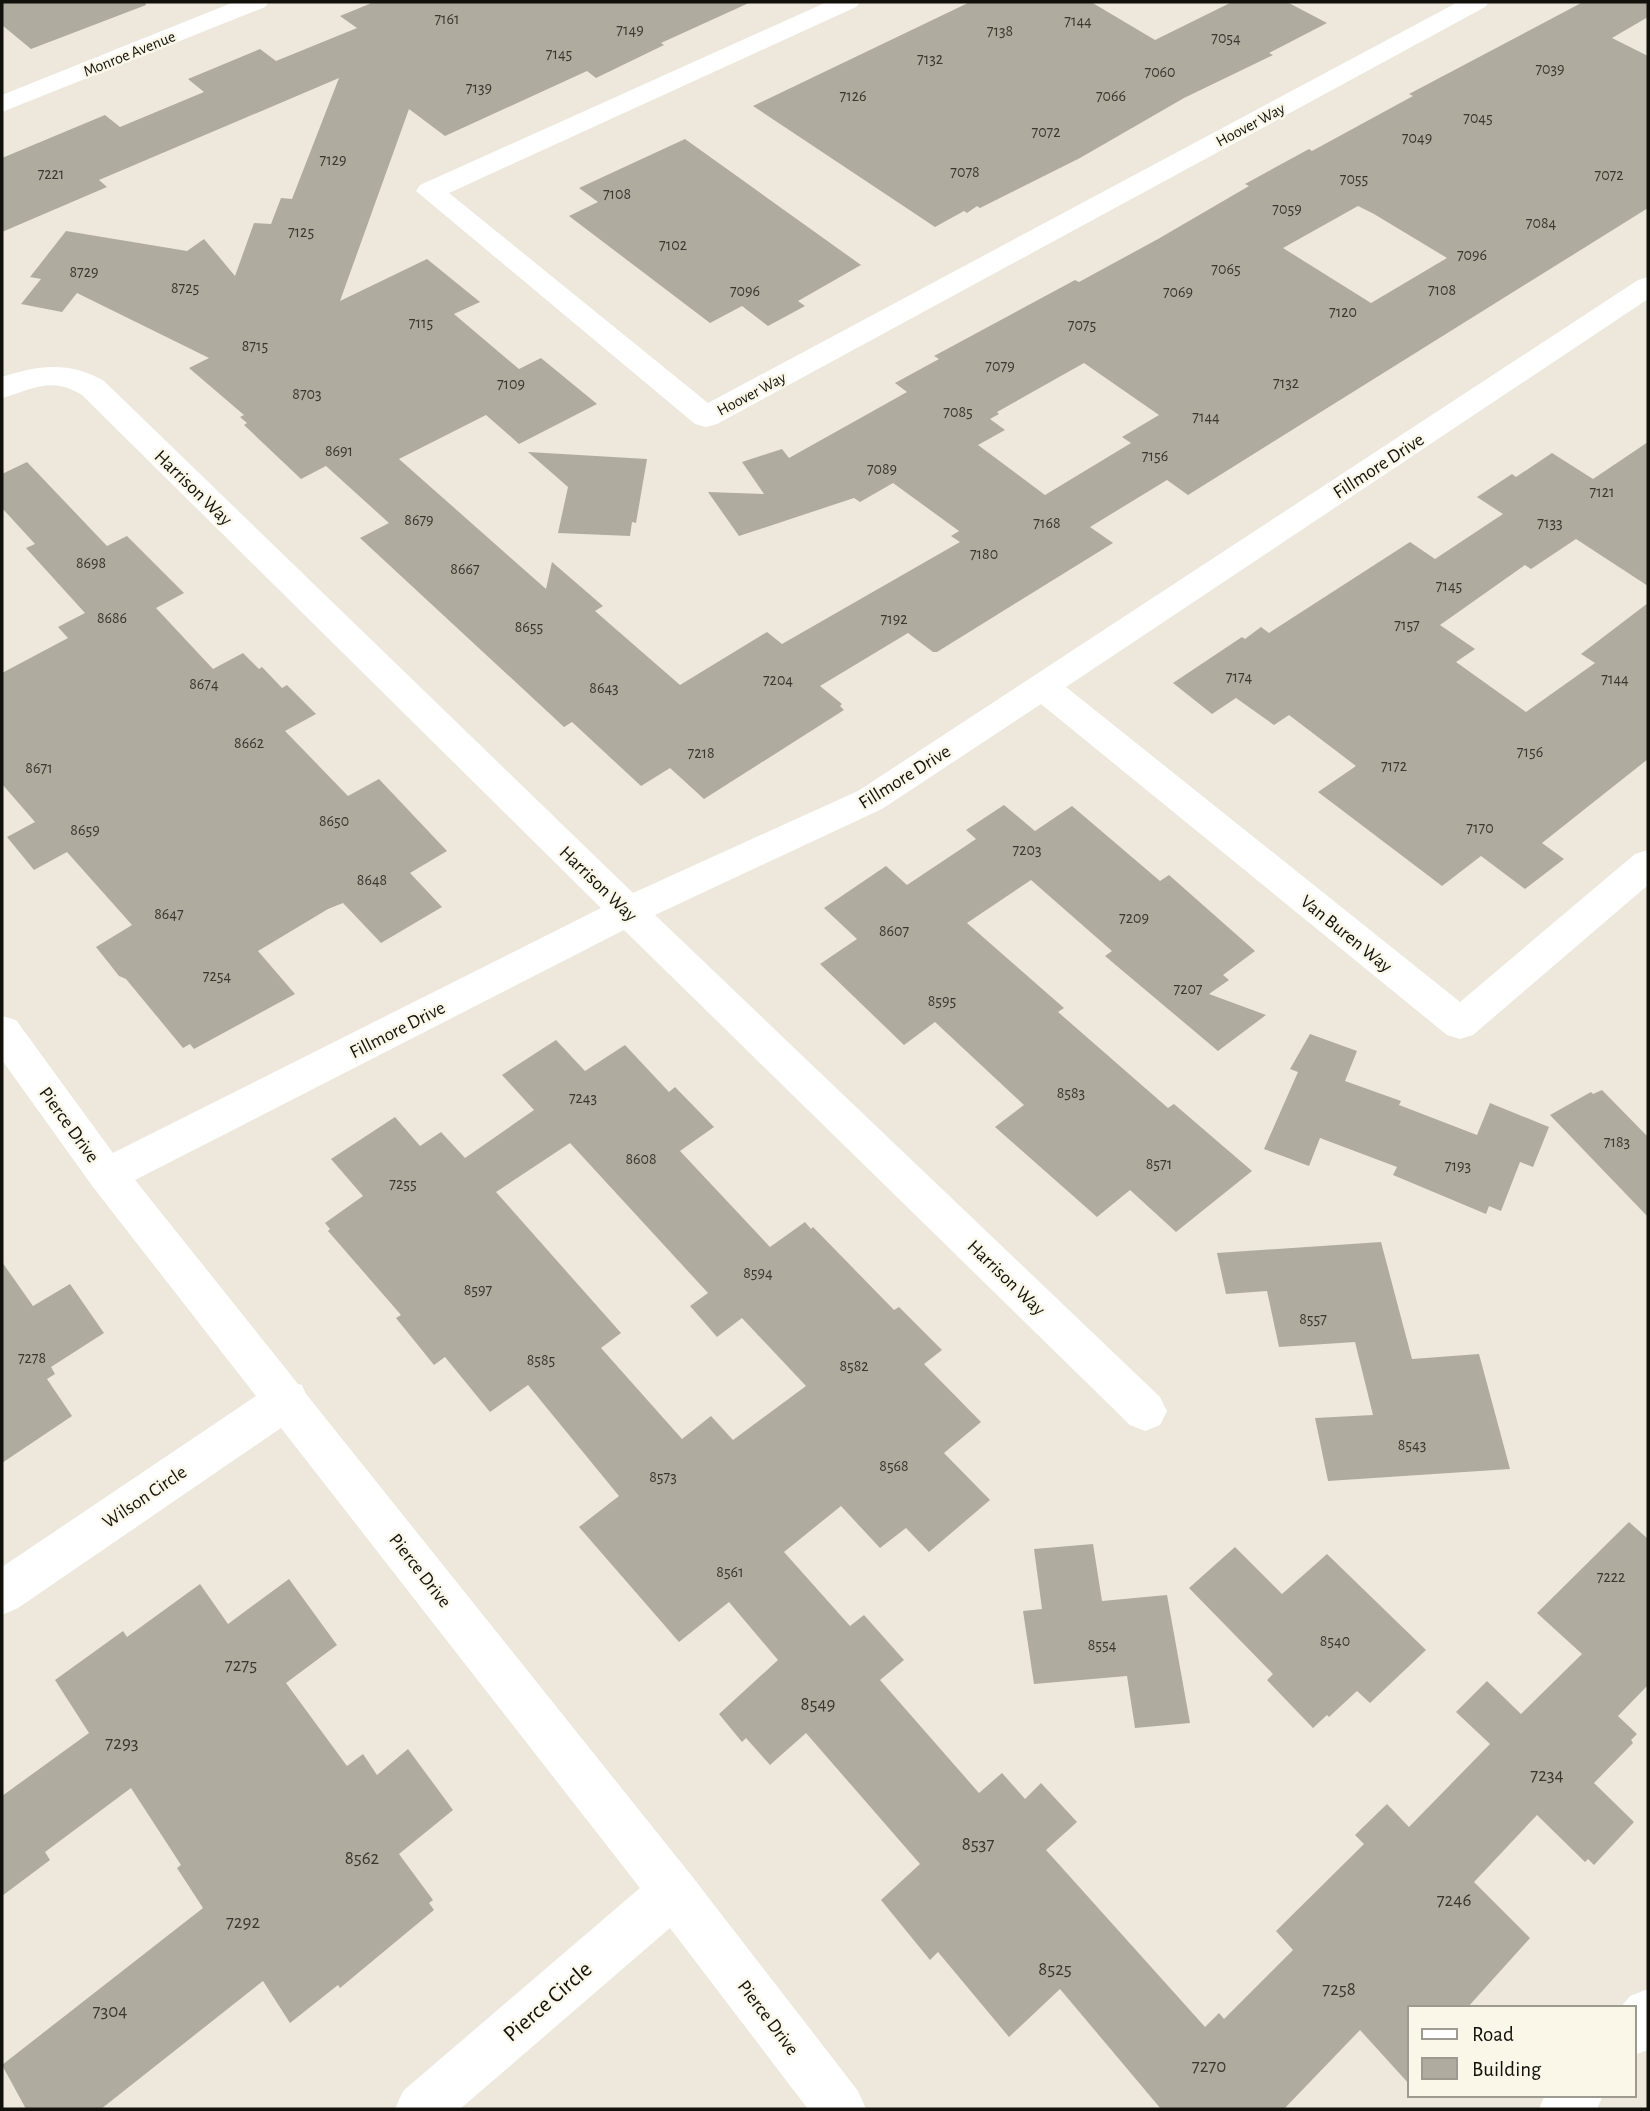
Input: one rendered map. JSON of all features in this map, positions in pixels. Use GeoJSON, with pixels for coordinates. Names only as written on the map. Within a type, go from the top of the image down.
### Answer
{"type":"FeatureCollection","features":[{"type":"Feature","properties":{"kind":"street","name":"Monroe Avenue"},"geometry":{"type":"LineString","coordinates":[[2,104],[256,2]]}},
{"type":"Feature","properties":{"kind":"street","name":"Hoover Way"},"geometry":{"type":"LineString","coordinates":[[847,2],[430,191],[706,417],[1476,2]]}},
{"type":"Feature","properties":{"kind":"street","name":"Fillmore Drive"},"geometry":{"type":"LineString","coordinates":[[107,1175],[628,911],[870,800],[1648,286]]}},
{"type":"Feature","properties":{"kind":"street","name":"Harrison Way"},"geometry":{"type":"LineString","coordinates":[[2,388],[45,368],[81,379],[93,388],[1145,1411]]}},
{"type":"Feature","properties":{"kind":"street","name":"Van Buren Way"},"geometry":{"type":"LineString","coordinates":[[1043,687],[1460,1024],[1648,864]]}},
{"type":"Feature","properties":{"kind":"street","name":"Pierce Drive"},"geometry":{"type":"LineString","coordinates":[[2,1031],[107,1175],[674,1892],[840,2109]]}},
{"type":"Feature","properties":{"kind":"street","name":"Wilson Circle"},"geometry":{"type":"LineString","coordinates":[[2,1593],[286,1399]]}},
{"type":"Feature","properties":{"kind":"street","name":"Pierce Circle"},"geometry":{"type":"LineString","coordinates":[[421,2109],[674,1892]]}},
{"type":"Feature","properties":{"kind":"street"},"geometry":{"type":"LineString","coordinates":[[1636,2028],[1648,2014]]}},
{"type":"Feature","properties":{"kind":"building"},"geometry":{"type":"Polygon","coordinates":[[[2,2],[145,2],[146,5],[31,49],[2,25],[2,2]]]}},
{"type":"Feature","properties":{"kind":"building"},"geometry":{"type":"Polygon","coordinates":[[[374,2],[751,2],[661,43],[664,45],[596,78],[587,71],[445,136],[409,109],[340,301],[427,259],[480,302],[454,314],[519,369],[541,358],[597,404],[519,444],[486,415],[399,459],[546,589],[552,562],[603,606],[595,611],[680,685],[767,632],[782,644],[960,542],[951,536],[959,531],[893,483],[860,502],[854,498],[739,536],[708,492],[764,494],[742,462],[782,449],[789,458],[907,392],[895,383],[939,359],[934,356],[1158,239],[1249,186],[1245,184],[1309,149],[1312,151],[1413,96],[1409,94],[1583,2],[1648,2],[1648,17],[1612,38],[1648,56],[1648,208],[1188,495],[1167,480],[1090,527],[1113,543],[937,652],[933,652],[908,633],[820,686],[842,704],[840,706],[844,710],[704,799],[670,768],[641,786],[572,722],[564,727],[360,538],[389,523],[326,466],[301,479],[244,425],[247,423],[240,417],[244,415],[189,368],[209,358],[77,293],[62,312],[21,304],[41,279],[30,277],[66,231],[187,251],[204,239],[235,276],[254,223],[271,224],[281,198],[292,199],[339,78],[99,180],[107,187],[2,232],[2,158],[105,115],[120,127],[204,92],[188,79],[260,49],[276,61],[357,28],[340,16],[374,2]],[[1358,206],[1283,248],[1371,303],[1447,258],[1374,214],[1358,206]],[[1084,363],[997,412],[999,414],[990,419],[1005,430],[978,445],[1045,495],[1131,443],[1122,437],[1159,415],[1084,363]]]}},
{"type":"Feature","properties":{"kind":"building"},"geometry":{"type":"Polygon","coordinates":[[[970,2],[1091,2],[1155,40],[1232,2],[1287,2],[1327,23],[1269,53],[1273,55],[1184,98],[1080,158],[980,208],[977,206],[967,213],[964,211],[935,227],[753,106],[970,2]]]}},
{"type":"Feature","properties":{"kind":"building"},"geometry":{"type":"Polygon","coordinates":[[[685,139],[861,265],[798,301],[805,306],[768,326],[742,306],[710,323],[569,216],[598,202],[579,188],[685,139]]]}},
{"type":"Feature","properties":{"kind":"building"},"geometry":{"type":"Polygon","coordinates":[[[1648,442],[1648,586],[1576,539],[1531,569],[1525,565],[1440,625],[1475,649],[1456,662],[1526,712],[1595,663],[1581,654],[1648,603],[1648,759],[1542,843],[1564,859],[1525,889],[1481,856],[1442,886],[1318,792],[1356,766],[1289,715],[1274,725],[1236,698],[1212,714],[1173,683],[1261,627],[1269,633],[1410,542],[1435,559],[1503,514],[1477,497],[1512,474],[1516,477],[1552,453],[1593,479],[1648,442]]]}},
{"type":"Feature","properties":{"kind":"building"},"geometry":{"type":"Polygon","coordinates":[[[528,452],[647,459],[636,523],[632,522],[630,536],[558,533],[568,487],[528,452]]]}},
{"type":"Feature","properties":{"kind":"building"},"geometry":{"type":"Polygon","coordinates":[[[27,462],[107,546],[127,536],[184,593],[156,608],[213,669],[243,653],[259,669],[262,667],[282,688],[287,685],[316,714],[285,731],[348,796],[379,779],[447,851],[410,873],[442,907],[381,943],[343,903],[328,909],[258,951],[295,994],[194,1049],[190,1044],[183,1048],[96,947],[132,925],[67,852],[34,870],[7,837],[35,822],[2,784],[2,673],[68,638],[58,627],[85,613],[26,548],[35,544],[2,508],[2,474],[27,462]]]}},
{"type":"Feature","properties":{"kind":"building"},"geometry":{"type":"Polygon","coordinates":[[[1004,805],[1035,831],[1072,806],[1160,881],[1169,875],[1255,951],[1223,975],[1229,980],[1209,994],[1266,1015],[1218,1051],[1105,956],[1112,951],[1031,880],[967,923],[1064,1008],[1058,1012],[1168,1108],[1174,1104],[1252,1171],[1176,1232],[1130,1190],[1097,1217],[995,1127],[1024,1105],[935,1022],[904,1045],[820,964],[857,939],[824,908],[886,866],[907,885],[976,839],[966,830],[1004,805]]]}},
{"type":"Feature","properties":{"kind":"building"},"geometry":{"type":"Polygon","coordinates":[[[1310,1034],[1357,1051],[1345,1081],[1401,1101],[1399,1105],[1477,1135],[1490,1103],[1549,1127],[1533,1167],[1520,1162],[1501,1211],[1489,1206],[1486,1214],[1393,1175],[1397,1167],[1320,1138],[1309,1166],[1264,1149],[1298,1072],[1290,1069],[1310,1034]]]}},
{"type":"Feature","properties":{"kind":"building"},"geometry":{"type":"Polygon","coordinates":[[[556,1040],[585,1071],[625,1045],[669,1092],[675,1087],[714,1127],[680,1151],[770,1247],[805,1222],[894,1310],[899,1307],[942,1350],[924,1364],[981,1422],[944,1453],[990,1500],[929,1552],[906,1528],[880,1548],[841,1506],[784,1552],[850,1626],[864,1615],[904,1660],[880,1680],[979,1793],[1002,1773],[1025,1799],[1041,1783],[1077,1822],[1046,1850],[1205,2027],[1219,2013],[1224,2019],[1293,1950],[1276,1931],[1364,1844],[1355,1835],[1387,1804],[1409,1827],[1490,1744],[1456,1712],[1487,1681],[1521,1714],[1582,1654],[1537,1613],[1629,1522],[1648,1539],[1648,1685],[1618,1716],[1637,1734],[1631,1740],[1633,1743],[1594,1783],[1634,1822],[1594,1865],[1588,1859],[1585,1862],[1537,1815],[1474,1882],[1530,1938],[1469,2006],[1408,2006],[1408,2083],[1360,2030],[1284,2109],[1161,2109],[1060,1989],[1009,2037],[938,1952],[930,1960],[881,1900],[920,1864],[806,1733],[770,1765],[746,1738],[742,1742],[719,1714],[778,1660],[729,1602],[679,1642],[579,1527],[619,1496],[528,1385],[490,1412],[445,1357],[434,1365],[396,1318],[401,1315],[328,1231],[330,1229],[325,1223],[363,1196],[331,1159],[395,1117],[420,1146],[441,1132],[465,1158],[534,1110],[502,1075],[556,1040]],[[570,1143],[496,1192],[621,1333],[601,1348],[682,1439],[711,1416],[733,1440],[806,1386],[742,1318],[717,1337],[690,1306],[708,1293],[570,1143]]]}},
{"type":"Feature","properties":{"kind":"building"},"geometry":{"type":"Polygon","coordinates":[[[1602,1090],[1648,1137],[1648,1217],[1550,1115],[1591,1092],[1593,1094],[1602,1090]]]}},
{"type":"Feature","properties":{"kind":"building"},"geometry":{"type":"Polygon","coordinates":[[[1381,1242],[1412,1359],[1479,1354],[1510,1469],[1328,1481],[1315,1418],[1373,1415],[1355,1342],[1279,1347],[1267,1291],[1226,1294],[1217,1253],[1381,1242]]]}},
{"type":"Feature","properties":{"kind":"building"},"geometry":{"type":"Polygon","coordinates":[[[2,1262],[33,1306],[70,1284],[104,1333],[51,1367],[55,1374],[47,1379],[72,1416],[2,1463],[2,1262]]]}},
{"type":"Feature","properties":{"kind":"building"},"geometry":{"type":"Polygon","coordinates":[[[1093,1544],[1102,1601],[1167,1595],[1190,1723],[1135,1728],[1127,1676],[1034,1684],[1023,1611],[1042,1609],[1034,1549],[1093,1544]]]}},
{"type":"Feature","properties":{"kind":"building"},"geometry":{"type":"Polygon","coordinates":[[[1235,1547],[1282,1594],[1327,1554],[1426,1650],[1370,1703],[1357,1691],[1313,1728],[1267,1680],[1273,1674],[1189,1588],[1235,1547]]]}},
{"type":"Feature","properties":{"kind":"building"},"geometry":{"type":"Polygon","coordinates":[[[289,1579],[337,1645],[286,1683],[347,1766],[363,1754],[377,1775],[408,1749],[453,1810],[399,1854],[433,1900],[429,1903],[434,1910],[340,1988],[338,1985],[290,2023],[263,1981],[101,2109],[26,2109],[2,2065],[203,1908],[177,1868],[181,1865],[131,1788],[45,1852],[50,1860],[2,1896],[2,1796],[89,1733],[55,1680],[123,1631],[127,1637],[200,1584],[228,1624],[289,1579]]]}}]}
